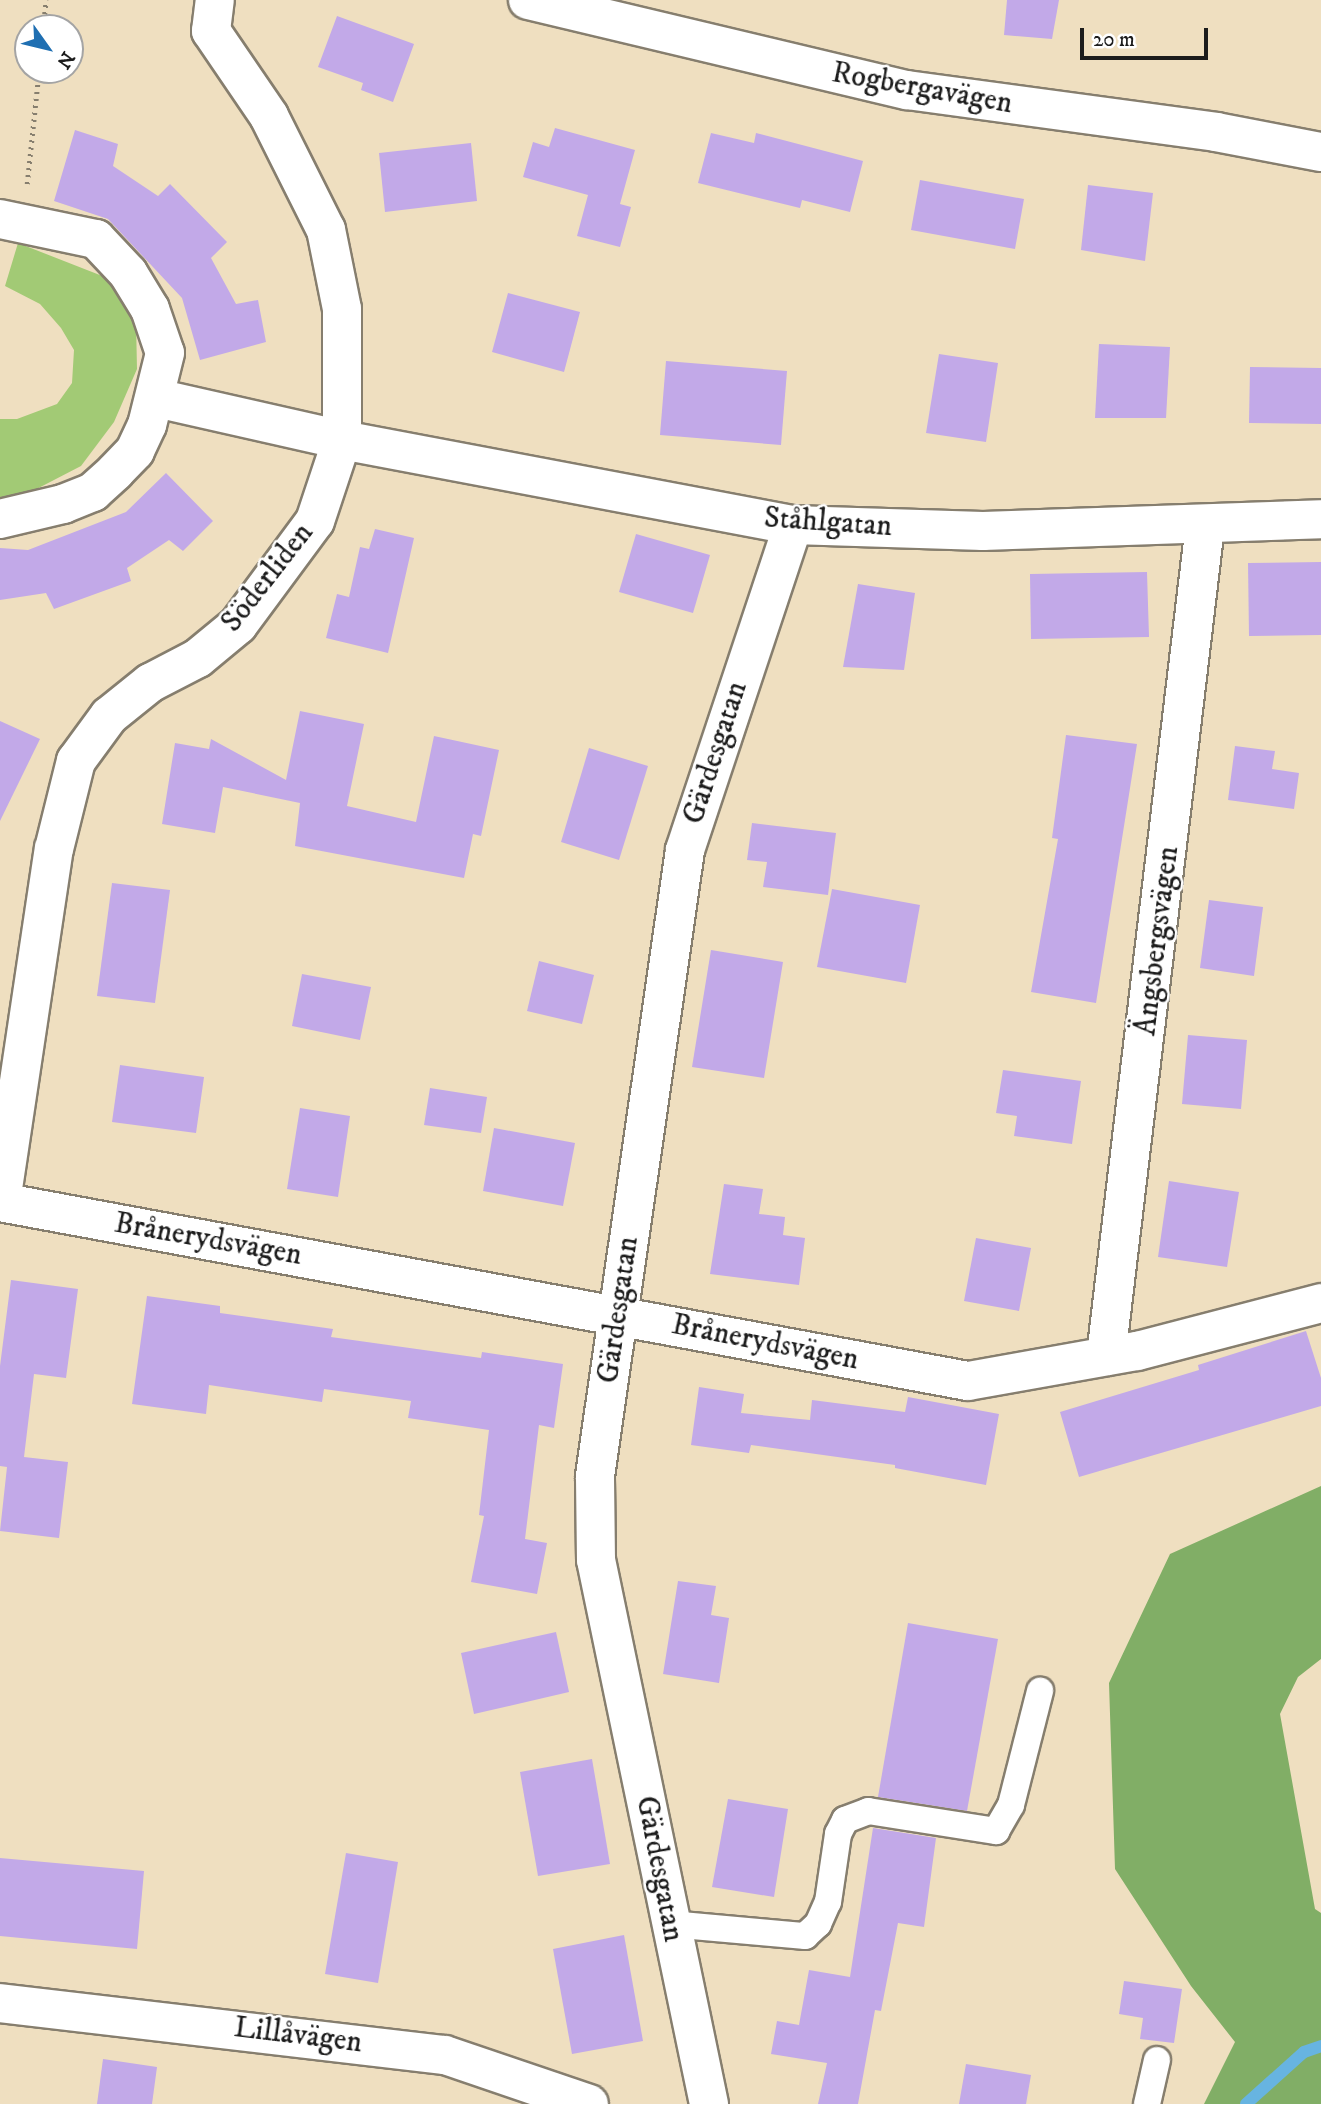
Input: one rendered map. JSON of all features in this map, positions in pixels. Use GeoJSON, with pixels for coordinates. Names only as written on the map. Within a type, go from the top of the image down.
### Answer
{"type":"FeatureCollection","features":[{"type":"Feature","properties":{"kind":"street","name":"Söderliden"},"geometry":{"type":"LineString","coordinates":[[0,1202],[54,849],[76,761],[109,716],[150,683],[198,658],[238,625],[315,521],[342,440],[342,309],[326,230],[269,116],[211,31],[215,0]]}},
{"type":"Feature","properties":{"kind":"street","name":"Rogbergavägen"},"geometry":{"type":"LineString","coordinates":[[528,0],[907,90],[1216,132],[1321,152]]}},
{"type":"Feature","properties":{"kind":"street"},"geometry":{"type":"LineString","coordinates":[[0,219],[96,239],[128,273],[150,309],[165,353],[156,398],[135,451],[93,492],[30,514],[0,519]]}},
{"type":"Feature","properties":{"kind":"street","name":"Ståhlgatan"},"geometry":{"type":"LineString","coordinates":[[156,398],[342,440],[793,525],[983,531],[1205,526],[1321,519]]}},
{"type":"Feature","properties":{"kind":"street","name":"Gärdesgatan"},"geometry":{"type":"LineString","coordinates":[[709,2104],[670,1924],[618,1649],[596,1560],[595,1476],[685,850],[793,525]]}},
{"type":"Feature","properties":{"kind":"street","name":"Ängsbergsvägen"},"geometry":{"type":"LineString","coordinates":[[1105,1356],[1205,526]]}},
{"type":"Feature","properties":{"kind":"street","name":"Brånerydsvägen"},"geometry":{"type":"LineString","coordinates":[[0,1202],[968,1381],[1105,1356],[1321,1303]]}},
{"type":"Feature","properties":{"kind":"street","name":"Lillåvägen"},"geometry":{"type":"LineString","coordinates":[[0,2003],[445,2055],[589,2104]]}},
{"type":"Feature","properties":{"kind":"lane"},"geometry":{"type":"LineString","coordinates":[[670,1924],[804,1936],[818,1924],[828,1902],[838,1834],[845,1820],[868,1811],[996,1831],[1011,1805],[1040,1691]]}},
{"type":"Feature","properties":{"kind":"lane"},"geometry":{"type":"LineString","coordinates":[[1147,2104],[1157,2060]]}},
{"type":"Feature","properties":{"kind":"path"},"geometry":{"type":"LineString","coordinates":[[30,172],[38,84]]}},
{"type":"Feature","properties":{"kind":"green space"},"geometry":{"type":"Polygon","coordinates":[[[18,243],[110,279],[136,321],[137,369],[114,422],[81,466],[25,495],[0,498],[0,419],[17,419],[57,404],[72,383],[74,350],[61,328],[40,304],[5,286],[18,243]]]}},
{"type":"Feature","properties":{"kind":"green space"},"geometry":{"type":"Polygon","coordinates":[[[1321,1486],[1321,1659],[1298,1677],[1280,1714],[1315,1909],[1321,1913],[1321,2104],[1204,2104],[1235,2042],[1191,1986],[1115,1869],[1109,1683],[1170,1554],[1321,1486]]]}},
{"type":"Feature","properties":{"kind":"building"},"geometry":{"type":"Polygon","coordinates":[[[1007,0],[1059,0],[1052,39],[1004,35],[1007,0]]]}},
{"type":"Feature","properties":{"kind":"building"},"geometry":{"type":"Polygon","coordinates":[[[337,16],[414,44],[393,102],[361,90],[363,83],[318,67],[337,16]]]}},
{"type":"Feature","properties":{"kind":"building"},"geometry":{"type":"Polygon","coordinates":[[[555,128],[635,150],[620,204],[631,207],[620,247],[577,236],[588,195],[523,177],[533,142],[549,147],[555,128]]]}},
{"type":"Feature","properties":{"kind":"building"},"geometry":{"type":"Polygon","coordinates":[[[75,130],[118,144],[113,166],[158,196],[170,184],[227,242],[211,258],[236,304],[258,300],[266,342],[200,360],[182,298],[108,219],[54,201],[75,130]]]}},
{"type":"Feature","properties":{"kind":"building"},"geometry":{"type":"Polygon","coordinates":[[[711,133],[754,143],[756,133],[863,161],[850,212],[802,200],[800,208],[698,183],[711,133]]]}},
{"type":"Feature","properties":{"kind":"building"},"geometry":{"type":"Polygon","coordinates":[[[471,143],[477,201],[385,212],[379,153],[471,143]]]}},
{"type":"Feature","properties":{"kind":"building"},"geometry":{"type":"Polygon","coordinates":[[[920,180],[1024,199],[1015,249],[911,230],[920,180]]]}},
{"type":"Feature","properties":{"kind":"building"},"geometry":{"type":"Polygon","coordinates":[[[1088,185],[1153,193],[1145,261],[1081,250],[1088,185]]]}},
{"type":"Feature","properties":{"kind":"building"},"geometry":{"type":"Polygon","coordinates":[[[508,293],[580,312],[564,372],[492,352],[508,293]]]}},
{"type":"Feature","properties":{"kind":"building"},"geometry":{"type":"Polygon","coordinates":[[[1099,344],[1170,347],[1166,418],[1095,418],[1099,344]]]}},
{"type":"Feature","properties":{"kind":"building"},"geometry":{"type":"Polygon","coordinates":[[[939,354],[998,363],[986,442],[926,433],[939,354]]]}},
{"type":"Feature","properties":{"kind":"building"},"geometry":{"type":"Polygon","coordinates":[[[666,361],[787,371],[781,445],[660,435],[666,361]]]}},
{"type":"Feature","properties":{"kind":"building"},"geometry":{"type":"Polygon","coordinates":[[[1250,367],[1321,368],[1321,424],[1249,423],[1250,367]]]}},
{"type":"Feature","properties":{"kind":"building"},"geometry":{"type":"Polygon","coordinates":[[[166,473],[213,521],[183,551],[169,540],[127,568],[131,581],[54,609],[46,593],[0,600],[0,548],[28,550],[126,512],[166,473]]]}},
{"type":"Feature","properties":{"kind":"building"},"geometry":{"type":"Polygon","coordinates":[[[375,529],[414,538],[388,653],[326,638],[337,594],[349,597],[360,547],[369,549],[375,529]]]}},
{"type":"Feature","properties":{"kind":"building"},"geometry":{"type":"Polygon","coordinates":[[[636,534],[710,555],[693,613],[619,592],[636,534]]]}},
{"type":"Feature","properties":{"kind":"building"},"geometry":{"type":"Polygon","coordinates":[[[1321,562],[1321,635],[1249,636],[1248,563],[1321,562]]]}},
{"type":"Feature","properties":{"kind":"building"},"geometry":{"type":"Polygon","coordinates":[[[1147,572],[1149,637],[1031,639],[1030,574],[1147,572]]]}},
{"type":"Feature","properties":{"kind":"building"},"geometry":{"type":"Polygon","coordinates":[[[858,584],[915,593],[904,670],[843,667],[858,584]]]}},
{"type":"Feature","properties":{"kind":"building"},"geometry":{"type":"Polygon","coordinates":[[[300,711],[364,724],[347,806],[416,822],[434,736],[499,750],[481,836],[473,834],[464,878],[295,846],[300,803],[223,787],[215,833],[162,824],[175,743],[209,749],[211,739],[286,780],[300,711]]]}},
{"type":"Feature","properties":{"kind":"building"},"geometry":{"type":"Polygon","coordinates":[[[0,721],[40,739],[0,821],[0,721]]]}},
{"type":"Feature","properties":{"kind":"building"},"geometry":{"type":"Polygon","coordinates":[[[1066,735],[1137,744],[1096,1003],[1031,992],[1058,839],[1052,838],[1066,735]]]}},
{"type":"Feature","properties":{"kind":"building"},"geometry":{"type":"Polygon","coordinates":[[[1235,746],[1275,751],[1272,769],[1299,773],[1294,809],[1228,800],[1235,746]]]}},
{"type":"Feature","properties":{"kind":"building"},"geometry":{"type":"Polygon","coordinates":[[[589,748],[648,766],[619,860],[561,842],[589,748]]]}},
{"type":"Feature","properties":{"kind":"building"},"geometry":{"type":"Polygon","coordinates":[[[752,823],[836,833],[828,895],[763,887],[767,862],[747,860],[752,823]]]}},
{"type":"Feature","properties":{"kind":"building"},"geometry":{"type":"Polygon","coordinates":[[[112,883],[170,890],[155,1003],[97,996],[112,883]]]}},
{"type":"Feature","properties":{"kind":"building"},"geometry":{"type":"Polygon","coordinates":[[[832,889],[920,905],[906,983],[817,967],[832,889]]]}},
{"type":"Feature","properties":{"kind":"building"},"geometry":{"type":"Polygon","coordinates":[[[1209,900],[1263,907],[1254,976],[1200,968],[1209,900]]]}},
{"type":"Feature","properties":{"kind":"building"},"geometry":{"type":"Polygon","coordinates":[[[711,950],[783,962],[764,1078],[692,1067],[711,950]]]}},
{"type":"Feature","properties":{"kind":"building"},"geometry":{"type":"Polygon","coordinates":[[[539,961],[594,975],[582,1024],[527,1011],[539,961]]]}},
{"type":"Feature","properties":{"kind":"building"},"geometry":{"type":"Polygon","coordinates":[[[302,974],[371,987],[360,1040],[292,1026],[302,974]]]}},
{"type":"Feature","properties":{"kind":"building"},"geometry":{"type":"Polygon","coordinates":[[[1188,1035],[1247,1040],[1241,1109],[1182,1104],[1188,1035]]]}},
{"type":"Feature","properties":{"kind":"building"},"geometry":{"type":"Polygon","coordinates":[[[120,1065],[204,1077],[196,1133],[112,1122],[120,1065]]]}},
{"type":"Feature","properties":{"kind":"building"},"geometry":{"type":"Polygon","coordinates":[[[1003,1070],[1081,1081],[1072,1144],[1014,1136],[1017,1116],[996,1113],[1003,1070]]]}},
{"type":"Feature","properties":{"kind":"building"},"geometry":{"type":"Polygon","coordinates":[[[430,1088],[487,1097],[481,1133],[424,1125],[430,1088]]]}},
{"type":"Feature","properties":{"kind":"building"},"geometry":{"type":"Polygon","coordinates":[[[300,1108],[350,1116],[338,1197],[287,1189],[300,1108]]]}},
{"type":"Feature","properties":{"kind":"building"},"geometry":{"type":"Polygon","coordinates":[[[494,1128],[575,1143],[563,1206],[483,1191],[494,1128]]]}},
{"type":"Feature","properties":{"kind":"building"},"geometry":{"type":"Polygon","coordinates":[[[1169,1181],[1239,1192],[1227,1267],[1158,1257],[1169,1181]]]}},
{"type":"Feature","properties":{"kind":"building"},"geometry":{"type":"Polygon","coordinates":[[[724,1184],[763,1189],[759,1214],[785,1217],[783,1235],[805,1238],[799,1285],[710,1274],[724,1184]]]}},
{"type":"Feature","properties":{"kind":"building"},"geometry":{"type":"Polygon","coordinates":[[[976,1238],[1031,1248],[1019,1311],[964,1301],[976,1238]]]}},
{"type":"Feature","properties":{"kind":"building"},"geometry":{"type":"Polygon","coordinates":[[[11,1280],[78,1289],[66,1378],[34,1374],[24,1457],[68,1462],[59,1538],[0,1531],[7,1467],[0,1466],[0,1366],[11,1280]]]}},
{"type":"Feature","properties":{"kind":"building"},"geometry":{"type":"Polygon","coordinates":[[[147,1296],[220,1306],[220,1313],[333,1329],[331,1337],[481,1358],[482,1352],[563,1364],[554,1428],[539,1425],[525,1539],[547,1543],[537,1594],[471,1582],[484,1516],[479,1515],[489,1430],[408,1418],[411,1401],[324,1389],[322,1402],[209,1385],[206,1414],[132,1404],[147,1296]]]}},
{"type":"Feature","properties":{"kind":"building"},"geometry":{"type":"Polygon","coordinates":[[[1306,1331],[1321,1378],[1321,1406],[1079,1477],[1060,1412],[1199,1370],[1198,1365],[1306,1331]]]}},
{"type":"Feature","properties":{"kind":"building"},"geometry":{"type":"Polygon","coordinates":[[[699,1387],[744,1394],[741,1413],[810,1420],[812,1400],[905,1412],[908,1397],[999,1414],[986,1485],[895,1468],[895,1465],[751,1445],[749,1453],[691,1445],[699,1387]]]}},
{"type":"Feature","properties":{"kind":"building"},"geometry":{"type":"Polygon","coordinates":[[[678,1581],[716,1586],[711,1615],[729,1618],[719,1683],[663,1674],[678,1581]]]}},
{"type":"Feature","properties":{"kind":"building"},"geometry":{"type":"Polygon","coordinates":[[[908,1623],[998,1639],[967,1811],[878,1797],[908,1623]]]}},
{"type":"Feature","properties":{"kind":"building"},"geometry":{"type":"Polygon","coordinates":[[[556,1632],[569,1692],[474,1714],[461,1653],[556,1632]]]}},
{"type":"Feature","properties":{"kind":"building"},"geometry":{"type":"Polygon","coordinates":[[[592,1759],[610,1864],[538,1876],[520,1772],[592,1759]]]}},
{"type":"Feature","properties":{"kind":"building"},"geometry":{"type":"Polygon","coordinates":[[[728,1799],[788,1809],[774,1897],[712,1887],[728,1799]]]}},
{"type":"Feature","properties":{"kind":"building"},"geometry":{"type":"Polygon","coordinates":[[[873,1828],[936,1838],[924,1927],[898,1923],[881,2011],[875,2010],[858,2104],[818,2104],[827,2063],[771,2054],[777,2021],[799,2025],[809,1970],[850,1977],[873,1828]]]}},
{"type":"Feature","properties":{"kind":"building"},"geometry":{"type":"Polygon","coordinates":[[[346,1853],[398,1862],[378,1983],[325,1974],[346,1853]]]}},
{"type":"Feature","properties":{"kind":"building"},"geometry":{"type":"Polygon","coordinates":[[[0,1858],[144,1871],[137,1949],[0,1936],[0,1858]]]}},
{"type":"Feature","properties":{"kind":"building"},"geometry":{"type":"Polygon","coordinates":[[[624,1935],[643,2041],[572,2054],[553,1949],[624,1935]]]}},
{"type":"Feature","properties":{"kind":"building"},"geometry":{"type":"Polygon","coordinates":[[[1124,1981],[1182,1989],[1174,2043],[1140,2039],[1143,2018],[1119,2014],[1124,1981]]]}},
{"type":"Feature","properties":{"kind":"building"},"geometry":{"type":"Polygon","coordinates":[[[103,2059],[157,2067],[152,2104],[97,2104],[103,2059]]]}},
{"type":"Feature","properties":{"kind":"building"},"geometry":{"type":"Polygon","coordinates":[[[966,2064],[1031,2075],[1026,2104],[959,2104],[966,2064]]]}},
{"type":"Feature","properties":{"kind":"waterway"},"geometry":{"type":"LineString","coordinates":[[1246,2104],[1304,2052],[1321,2046]]}}]}
